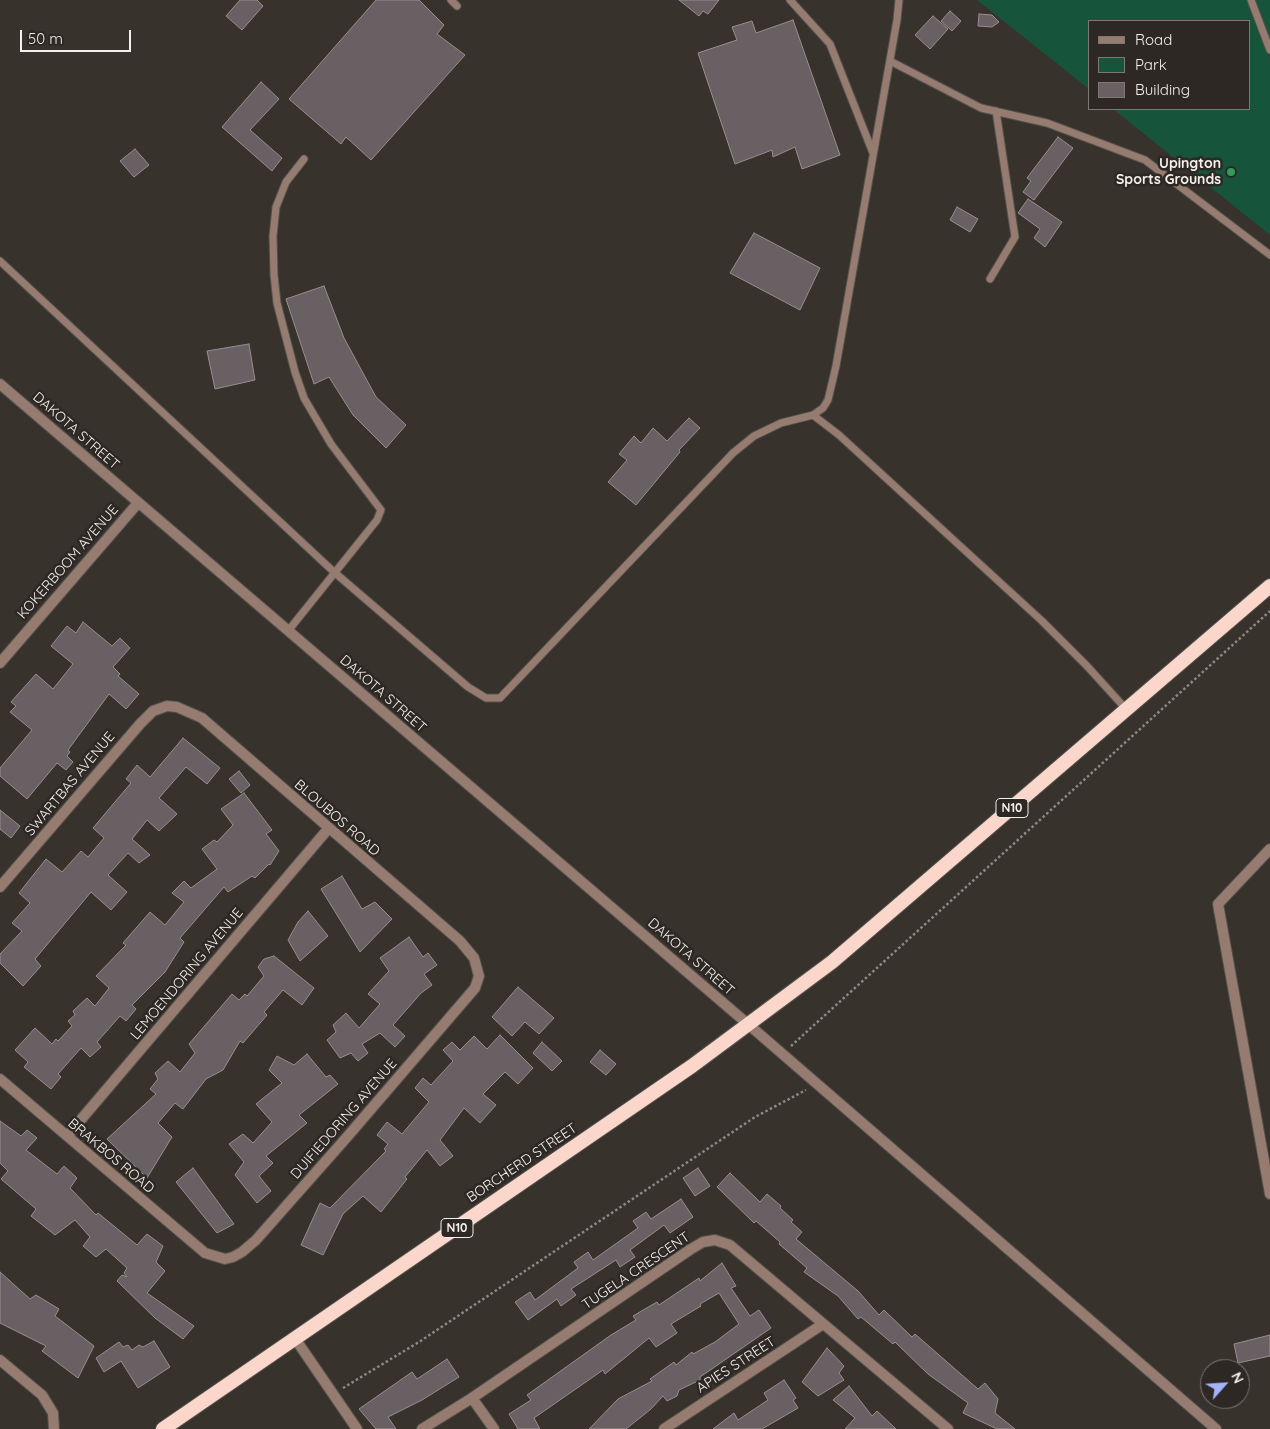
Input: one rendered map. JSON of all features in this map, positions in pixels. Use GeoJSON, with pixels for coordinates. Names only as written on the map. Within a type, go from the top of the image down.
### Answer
{"type":"FeatureCollection","features":[{"type":"Feature","properties":{"kind":"highway","name":"N10"},"geometry":{"type":"LineString","coordinates":[[749,1025],[832,962],[1270,586]]}},
{"type":"Feature","properties":{"kind":"highway","name":"BORCHERD STREET"},"geometry":{"type":"LineString","coordinates":[[164,1429],[294,1337],[692,1066],[749,1025]]}},
{"type":"Feature","properties":{"kind":"street","name":"DAKOTA STREET"},"geometry":{"type":"LineString","coordinates":[[0,384],[783,1054],[1216,1429]]}},
{"type":"Feature","properties":{"kind":"street","name":"KOKERBOOM AVENUE"},"geometry":{"type":"LineString","coordinates":[[0,663],[138,503]]}},
{"type":"Feature","properties":{"kind":"street","name":"BLOUBOS ROAD"},"geometry":{"type":"LineString","coordinates":[[167,706],[189,711],[202,718],[328,829],[460,941],[471,954],[478,968]]}},
{"type":"Feature","properties":{"kind":"street","name":"SWARTBAS AVENUE"},"geometry":{"type":"LineString","coordinates":[[0,887],[140,724],[153,711],[167,706]]}},
{"type":"Feature","properties":{"kind":"street","name":"LEMOENDORING AVENUE"},"geometry":{"type":"LineString","coordinates":[[67,1136],[328,829]]}},
{"type":"Feature","properties":{"kind":"street"},"geometry":{"type":"LineString","coordinates":[[1270,849],[1218,904],[1270,1194]]}},
{"type":"Feature","properties":{"kind":"street","name":"DUIFIEDORING AVENUE"},"geometry":{"type":"LineString","coordinates":[[205,1253],[216,1258],[232,1257],[256,1240],[476,988],[479,976],[478,968]]}},
{"type":"Feature","properties":{"kind":"street","name":"BRAKBOS ROAD"},"geometry":{"type":"LineString","coordinates":[[0,1079],[205,1253]]}},
{"type":"Feature","properties":{"kind":"street","name":"TUGELA CRESCENT"},"geometry":{"type":"LineString","coordinates":[[422,1429],[472,1398],[691,1249],[709,1240],[730,1245],[948,1429]]}},
{"type":"Feature","properties":{"kind":"street","name":"APIES STREET"},"geometry":{"type":"LineString","coordinates":[[664,1429],[823,1324]]}},
{"type":"Feature","properties":{"kind":"street"},"geometry":{"type":"LineString","coordinates":[[294,1337],[357,1429]]}},
{"type":"Feature","properties":{"kind":"street"},"geometry":{"type":"LineString","coordinates":[[0,1360],[42,1395],[54,1413],[54,1429]]}},
{"type":"Feature","properties":{"kind":"street"},"geometry":{"type":"LineString","coordinates":[[472,1398],[494,1429]]}},
{"type":"Feature","properties":{"kind":"lane"},"geometry":{"type":"LineString","coordinates":[[451,0],[457,6]]}},
{"type":"Feature","properties":{"kind":"lane"},"geometry":{"type":"LineString","coordinates":[[790,0],[830,44],[873,155]]}},
{"type":"Feature","properties":{"kind":"lane"},"geometry":{"type":"LineString","coordinates":[[0,261],[334,572],[468,687],[486,698],[500,698],[506,695],[708,476],[732,453],[754,436],[781,423],[813,415],[823,408],[832,389],[899,0]]}},
{"type":"Feature","properties":{"kind":"lane"},"geometry":{"type":"LineString","coordinates":[[1251,0],[1270,50]]}},
{"type":"Feature","properties":{"kind":"lane"},"geometry":{"type":"LineString","coordinates":[[890,61],[981,108],[1047,123],[1144,160],[1270,255]]}},
{"type":"Feature","properties":{"kind":"lane"},"geometry":{"type":"LineString","coordinates":[[990,279],[1015,237],[996,111]]}},
{"type":"Feature","properties":{"kind":"lane"},"geometry":{"type":"LineString","coordinates":[[288,631],[377,520],[381,510],[331,444],[304,398],[295,372],[278,303],[274,275],[273,236],[276,207],[286,182],[304,159]]}},
{"type":"Feature","properties":{"kind":"lane"},"geometry":{"type":"LineString","coordinates":[[813,415],[840,435],[1042,622],[1087,666],[1126,709]]}},
{"type":"Feature","properties":{"kind":"path"},"geometry":{"type":"LineString","coordinates":[[783,1054],[1270,611]]}},
{"type":"Feature","properties":{"kind":"path"},"geometry":{"type":"LineString","coordinates":[[334,1394],[419,1342],[755,1116],[817,1085]]}},
{"type":"Feature","properties":{"kind":"green space","name":"Upington Sports Grounds"},"geometry":{"type":"Polygon","coordinates":[[[977,0],[1270,0],[1270,235],[1114,110],[1250,110],[1250,20],[1088,20],[1088,88],[977,0]]]}},
{"type":"Feature","properties":{"kind":"building"},"geometry":{"type":"Polygon","coordinates":[[[240,0],[257,0],[263,6],[242,30],[226,16],[240,0]]]}},
{"type":"Feature","properties":{"kind":"building"},"geometry":{"type":"Polygon","coordinates":[[[376,0],[419,0],[444,25],[437,34],[465,55],[371,160],[346,137],[341,144],[289,99],[376,0]]]}},
{"type":"Feature","properties":{"kind":"building"},"geometry":{"type":"Polygon","coordinates":[[[679,0],[719,0],[708,14],[703,11],[699,16],[679,0]]]}},
{"type":"Feature","properties":{"kind":"building"},"geometry":{"type":"Polygon","coordinates":[[[950,11],[961,21],[952,31],[941,21],[950,11]]]}},
{"type":"Feature","properties":{"kind":"building"},"geometry":{"type":"Polygon","coordinates":[[[979,14],[992,15],[999,22],[992,27],[978,26],[979,14]]]}},
{"type":"Feature","properties":{"kind":"building"},"geometry":{"type":"Polygon","coordinates":[[[933,16],[948,29],[930,49],[915,35],[933,16]]]}},
{"type":"Feature","properties":{"kind":"building"},"geometry":{"type":"Polygon","coordinates":[[[793,20],[840,155],[802,169],[795,147],[773,157],[772,150],[735,164],[698,53],[737,40],[732,27],[752,21],[756,33],[793,20]]]}},
{"type":"Feature","properties":{"kind":"building"},"geometry":{"type":"Polygon","coordinates":[[[261,82],[279,99],[250,130],[282,158],[272,171],[222,127],[261,82]]]}},
{"type":"Feature","properties":{"kind":"building"},"geometry":{"type":"Polygon","coordinates":[[[1058,137],[1073,148],[1034,200],[1023,192],[1031,181],[1027,178],[1058,137]]]}},
{"type":"Feature","properties":{"kind":"building"},"geometry":{"type":"Polygon","coordinates":[[[135,149],[149,165],[134,177],[120,161],[135,149]]]}},
{"type":"Feature","properties":{"kind":"building"},"geometry":{"type":"Polygon","coordinates":[[[1028,199],[1062,222],[1045,247],[1034,238],[1040,229],[1018,213],[1028,199]]]}},
{"type":"Feature","properties":{"kind":"building"},"geometry":{"type":"Polygon","coordinates":[[[957,207],[978,219],[970,232],[950,220],[957,207]]]}},
{"type":"Feature","properties":{"kind":"building"},"geometry":{"type":"Polygon","coordinates":[[[754,233],[820,268],[800,310],[730,273],[754,233]]]}},
{"type":"Feature","properties":{"kind":"building"},"geometry":{"type":"Polygon","coordinates":[[[324,286],[344,338],[376,397],[406,425],[386,448],[353,415],[329,377],[314,384],[286,299],[324,286]]]}},
{"type":"Feature","properties":{"kind":"building"},"geometry":{"type":"Polygon","coordinates":[[[249,344],[255,380],[215,389],[207,351],[249,344]]]}},
{"type":"Feature","properties":{"kind":"building"},"geometry":{"type":"Polygon","coordinates":[[[689,418],[700,428],[679,450],[680,452],[636,505],[608,482],[627,460],[619,454],[634,436],[641,443],[653,428],[667,441],[689,418]]]}},
{"type":"Feature","properties":{"kind":"building"},"geometry":{"type":"Polygon","coordinates":[[[83,622],[112,646],[120,638],[130,648],[113,667],[120,674],[118,676],[139,694],[126,709],[109,694],[68,750],[70,752],[67,756],[73,762],[66,770],[57,763],[27,799],[0,776],[0,768],[32,730],[10,712],[16,706],[11,702],[36,674],[53,689],[73,664],[51,646],[67,626],[76,633],[83,622]]]}},
{"type":"Feature","properties":{"kind":"building"},"geometry":{"type":"Polygon","coordinates":[[[183,738],[220,768],[207,784],[186,767],[159,798],[177,814],[159,831],[147,820],[132,839],[150,855],[139,863],[128,853],[108,875],[127,892],[111,910],[91,892],[35,959],[41,966],[23,986],[0,963],[0,954],[22,931],[12,923],[30,903],[19,893],[46,859],[62,872],[81,851],[88,857],[104,838],[93,828],[131,783],[126,779],[137,765],[150,777],[183,738]]]}},
{"type":"Feature","properties":{"kind":"building"},"geometry":{"type":"Polygon","coordinates":[[[239,771],[250,785],[241,793],[229,779],[239,771]]]}},
{"type":"Feature","properties":{"kind":"building"},"geometry":{"type":"Polygon","coordinates":[[[244,793],[272,830],[266,834],[279,851],[270,865],[255,878],[252,876],[228,892],[224,887],[180,938],[184,942],[165,972],[132,1005],[136,1009],[126,1021],[120,1016],[97,1042],[101,1047],[90,1057],[81,1048],[58,1074],[61,1077],[51,1089],[24,1067],[28,1062],[15,1050],[35,1028],[52,1044],[56,1039],[58,1041],[72,1026],[68,1021],[75,1015],[73,1011],[87,998],[95,1006],[109,988],[96,976],[126,945],[123,943],[150,912],[165,925],[184,902],[172,893],[184,881],[191,888],[217,869],[202,849],[214,840],[217,842],[233,825],[221,809],[244,793]]]}},
{"type":"Feature","properties":{"kind":"building"},"geometry":{"type":"Polygon","coordinates":[[[0,810],[20,826],[11,838],[0,829],[0,810]]]}},
{"type":"Feature","properties":{"kind":"building"},"geometry":{"type":"Polygon","coordinates":[[[342,876],[362,909],[375,902],[392,919],[360,952],[321,889],[342,876]]]}},
{"type":"Feature","properties":{"kind":"building"},"geometry":{"type":"Polygon","coordinates":[[[308,911],[328,936],[300,961],[288,940],[298,922],[308,911]]]}},
{"type":"Feature","properties":{"kind":"building"},"geometry":{"type":"Polygon","coordinates":[[[409,937],[423,957],[428,953],[437,965],[424,974],[432,985],[421,993],[393,1025],[405,1036],[395,1047],[380,1033],[362,1044],[368,1053],[358,1061],[351,1053],[340,1058],[327,1040],[336,1032],[333,1025],[346,1013],[359,1028],[380,1004],[368,994],[389,971],[380,958],[409,937]]]}},
{"type":"Feature","properties":{"kind":"building"},"geometry":{"type":"Polygon","coordinates":[[[274,956],[314,988],[302,1005],[283,990],[264,1012],[267,1015],[243,1043],[240,1041],[223,1070],[206,1079],[183,1109],[175,1103],[158,1123],[172,1137],[147,1178],[107,1139],[156,1094],[150,1089],[158,1079],[155,1073],[168,1061],[180,1072],[195,1053],[189,1044],[232,994],[239,1000],[245,994],[247,996],[264,976],[258,967],[264,959],[274,956]]]}},
{"type":"Feature","properties":{"kind":"building"},"geometry":{"type":"Polygon","coordinates":[[[518,987],[554,1018],[539,1034],[525,1022],[512,1036],[492,1017],[518,987]]]}},
{"type":"Feature","properties":{"kind":"building"},"geometry":{"type":"Polygon","coordinates":[[[500,1035],[533,1068],[518,1084],[505,1072],[483,1094],[496,1105],[480,1123],[464,1108],[440,1140],[453,1156],[440,1166],[427,1150],[405,1177],[407,1179],[381,1212],[363,1196],[343,1214],[323,1255],[301,1245],[320,1203],[330,1208],[386,1151],[384,1149],[388,1144],[377,1135],[387,1122],[402,1134],[429,1102],[415,1088],[423,1078],[431,1085],[453,1061],[443,1050],[452,1042],[460,1050],[474,1036],[487,1049],[500,1035]]]}},
{"type":"Feature","properties":{"kind":"building"},"geometry":{"type":"Polygon","coordinates":[[[542,1042],[562,1061],[552,1071],[533,1053],[542,1042]]]}},
{"type":"Feature","properties":{"kind":"building"},"geometry":{"type":"Polygon","coordinates":[[[600,1050],[616,1064],[606,1075],[590,1062],[600,1050]]]}},
{"type":"Feature","properties":{"kind":"building"},"geometry":{"type":"Polygon","coordinates":[[[307,1054],[326,1077],[330,1075],[338,1084],[299,1115],[307,1123],[266,1156],[273,1163],[259,1176],[271,1191],[257,1203],[235,1175],[244,1162],[229,1144],[243,1134],[253,1143],[272,1122],[256,1104],[282,1083],[269,1070],[277,1056],[294,1065],[307,1054]]]}},
{"type":"Feature","properties":{"kind":"building"},"geometry":{"type":"Polygon","coordinates":[[[0,1121],[21,1136],[27,1130],[37,1138],[26,1150],[57,1174],[64,1166],[77,1178],[70,1188],[96,1215],[98,1213],[137,1245],[147,1234],[163,1246],[156,1262],[165,1271],[147,1293],[194,1326],[183,1339],[155,1318],[117,1281],[122,1275],[127,1277],[124,1273],[127,1268],[106,1249],[96,1257],[83,1246],[90,1237],[75,1220],[55,1235],[31,1216],[36,1209],[1,1179],[8,1171],[0,1163],[0,1121]]]}},
{"type":"Feature","properties":{"kind":"building"},"geometry":{"type":"Polygon","coordinates":[[[193,1168],[234,1224],[217,1233],[176,1182],[193,1168]]]}},
{"type":"Feature","properties":{"kind":"building"},"geometry":{"type":"Polygon","coordinates":[[[698,1168],[710,1186],[695,1196],[683,1178],[698,1168]]]}},
{"type":"Feature","properties":{"kind":"building"},"geometry":{"type":"Polygon","coordinates":[[[730,1173],[760,1202],[767,1194],[781,1206],[780,1208],[793,1220],[791,1222],[802,1232],[796,1239],[858,1291],[879,1315],[884,1310],[912,1337],[915,1334],[978,1389],[985,1383],[998,1399],[995,1413],[1015,1429],[997,1429],[963,1413],[968,1403],[928,1374],[895,1342],[893,1344],[861,1317],[858,1319],[838,1296],[804,1272],[807,1268],[756,1221],[754,1223],[717,1187],[730,1173]]]}},
{"type":"Feature","properties":{"kind":"building"},"geometry":{"type":"Polygon","coordinates":[[[681,1199],[693,1217],[670,1233],[664,1225],[630,1250],[635,1257],[620,1267],[616,1260],[571,1289],[576,1295],[561,1306],[557,1299],[528,1320],[515,1302],[530,1292],[535,1300],[578,1268],[574,1262],[588,1252],[593,1260],[638,1228],[633,1221],[646,1212],[651,1219],[681,1199]]]}},
{"type":"Feature","properties":{"kind":"building"},"geometry":{"type":"Polygon","coordinates":[[[722,1263],[736,1286],[731,1288],[750,1316],[759,1310],[771,1328],[700,1377],[700,1380],[679,1390],[677,1396],[667,1401],[663,1396],[651,1409],[626,1429],[589,1429],[618,1399],[652,1381],[650,1379],[674,1362],[676,1365],[692,1352],[693,1354],[715,1342],[739,1324],[719,1293],[671,1324],[677,1333],[656,1347],[649,1338],[605,1374],[603,1370],[534,1418],[540,1429],[518,1429],[509,1414],[531,1400],[527,1395],[611,1335],[636,1320],[633,1316],[657,1302],[659,1305],[699,1278],[700,1281],[722,1263]]]}},
{"type":"Feature","properties":{"kind":"building"},"geometry":{"type":"Polygon","coordinates":[[[0,1272],[30,1299],[36,1295],[59,1309],[55,1316],[94,1346],[78,1378],[42,1351],[46,1346],[0,1323],[0,1272]]]}},
{"type":"Feature","properties":{"kind":"building"},"geometry":{"type":"Polygon","coordinates":[[[1270,1335],[1270,1356],[1250,1360],[1237,1359],[1234,1344],[1270,1335]]]}},
{"type":"Feature","properties":{"kind":"building"},"geometry":{"type":"Polygon","coordinates":[[[154,1341],[170,1367],[138,1388],[121,1361],[104,1372],[96,1358],[119,1342],[123,1347],[128,1345],[132,1350],[139,1345],[143,1347],[154,1341]]]}},
{"type":"Feature","properties":{"kind":"building"},"geometry":{"type":"Polygon","coordinates":[[[827,1348],[844,1366],[839,1373],[844,1380],[818,1396],[802,1382],[827,1348]]]}},
{"type":"Feature","properties":{"kind":"building"},"geometry":{"type":"Polygon","coordinates":[[[447,1359],[459,1377],[422,1400],[388,1417],[396,1429],[376,1429],[359,1409],[412,1372],[417,1379],[447,1359]]]}},
{"type":"Feature","properties":{"kind":"building"},"geometry":{"type":"Polygon","coordinates":[[[784,1380],[796,1398],[793,1400],[798,1408],[762,1429],[713,1429],[734,1413],[738,1420],[768,1400],[764,1393],[784,1380]]]}},
{"type":"Feature","properties":{"kind":"building"},"geometry":{"type":"Polygon","coordinates":[[[849,1386],[872,1416],[877,1411],[896,1429],[845,1429],[855,1418],[833,1400],[849,1386]]]}},
{"type":"Feature","properties":{"kind":"place","name":"Upington Sports Grounds"},"geometry":{"type":"Point","coordinates":[1231,172]}}]}
